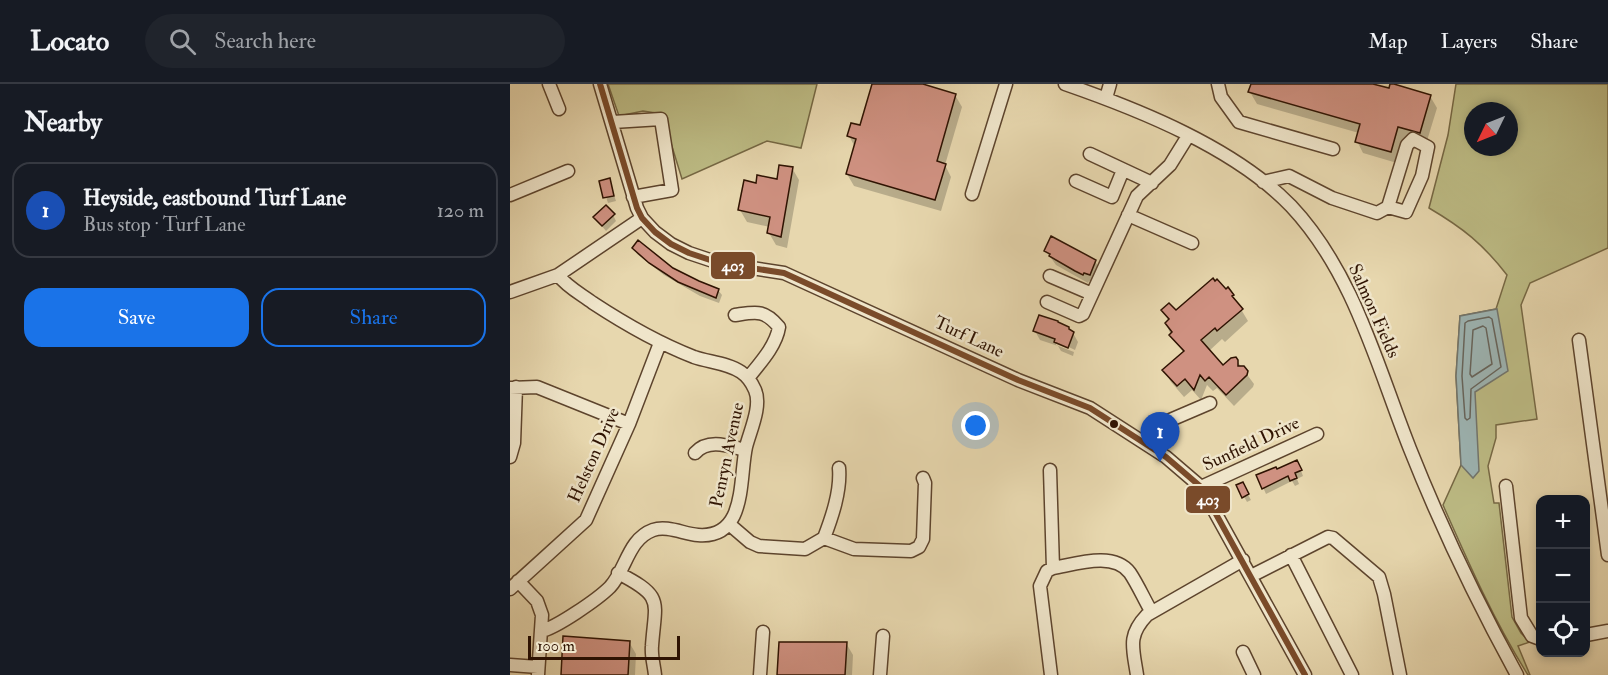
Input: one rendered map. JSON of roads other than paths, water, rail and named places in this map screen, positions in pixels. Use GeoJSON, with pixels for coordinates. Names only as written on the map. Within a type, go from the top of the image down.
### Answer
{"type":"FeatureCollection","features":[{"type":"Feature","properties":{"kind":"street"},"geometry":{"type":"LineString","coordinates":[[549,84],[559,109]]}},
{"type":"Feature","properties":{"kind":"street","name":"Turf Lane"},"geometry":{"type":"LineString","coordinates":[[600,84],[613,122],[633,197],[642,218],[671,244],[719,263],[784,273],[1018,380],[1090,408],[1182,468],[1201,487],[1305,675]]}},
{"type":"Feature","properties":{"kind":"street"},"geometry":{"type":"LineString","coordinates":[[972,194],[1006,84]]}},
{"type":"Feature","properties":{"kind":"street","name":"Salmon Fields"},"geometry":{"type":"LineString","coordinates":[[1065,84],[1106,98],[1229,156],[1290,205],[1314,232],[1340,276],[1367,332],[1410,450],[1435,509],[1484,614],[1517,675]]}},
{"type":"Feature","properties":{"kind":"street"},"geometry":{"type":"LineString","coordinates":[[1106,98],[1110,84]]}},
{"type":"Feature","properties":{"kind":"street"},"geometry":{"type":"LineString","coordinates":[[1218,84],[1221,97],[1239,122],[1333,149]]}},
{"type":"Feature","properties":{"kind":"street"},"geometry":{"type":"LineString","coordinates":[[613,122],[661,119],[672,190],[633,197]]}},
{"type":"Feature","properties":{"kind":"street"},"geometry":{"type":"LineString","coordinates":[[1047,302],[1079,316],[1083,314],[1137,196],[1170,165],[1188,136]]}},
{"type":"Feature","properties":{"kind":"street"},"geometry":{"type":"LineString","coordinates":[[1263,182],[1289,176],[1332,198],[1377,213],[1388,207],[1406,212],[1422,176],[1428,147],[1413,139],[1407,145],[1388,207]]}},
{"type":"Feature","properties":{"kind":"street"},"geometry":{"type":"LineString","coordinates":[[1090,154],[1152,183]]}},
{"type":"Feature","properties":{"kind":"street"},"geometry":{"type":"LineString","coordinates":[[1076,181],[1112,197],[1123,170]]}},
{"type":"Feature","properties":{"kind":"street"},"geometry":{"type":"LineString","coordinates":[[510,195],[568,171]]}},
{"type":"Feature","properties":{"kind":"street"},"geometry":{"type":"LineString","coordinates":[[1128,215],[1192,243]]}},
{"type":"Feature","properties":{"kind":"street"},"geometry":{"type":"LineString","coordinates":[[510,292],[558,275],[642,218]]}},
{"type":"Feature","properties":{"kind":"street","name":"Penryn Avenue"},"geometry":{"type":"LineString","coordinates":[[541,631],[575,613],[610,586],[637,541],[653,530],[662,528],[708,535],[720,531],[729,524],[737,512],[745,450],[757,406],[756,390],[740,371],[696,358],[660,343],[599,307],[565,284],[558,275]]}},
{"type":"Feature","properties":{"kind":"street"},"geometry":{"type":"LineString","coordinates":[[1050,276],[1092,294]]}},
{"type":"Feature","properties":{"kind":"street"},"geometry":{"type":"LineString","coordinates":[[735,315],[757,312],[771,317],[779,327],[778,335],[769,351],[748,378]]}},
{"type":"Feature","properties":{"kind":"street"},"geometry":{"type":"LineString","coordinates":[[1579,340],[1608,548]]}},
{"type":"Feature","properties":{"kind":"street","name":"Helston Drive"},"geometry":{"type":"LineString","coordinates":[[514,585],[586,520],[629,424],[660,343]]}},
{"type":"Feature","properties":{"kind":"street"},"geometry":{"type":"LineString","coordinates":[[510,457],[514,443],[513,387],[537,387],[555,392],[629,424]]}},
{"type":"Feature","properties":{"kind":"street"},"geometry":{"type":"LineString","coordinates":[[1149,446],[1168,421],[1210,403]]}},
{"type":"Feature","properties":{"kind":"street","name":"Sunfield Drive"},"geometry":{"type":"LineString","coordinates":[[1201,487],[1317,434]]}},
{"type":"Feature","properties":{"kind":"street"},"geometry":{"type":"LineString","coordinates":[[695,453],[711,443],[745,450]]}},
{"type":"Feature","properties":{"kind":"street"},"geometry":{"type":"LineString","coordinates":[[729,524],[750,542],[759,546],[806,549],[824,538],[840,479],[839,468]]}},
{"type":"Feature","properties":{"kind":"street"},"geometry":{"type":"LineString","coordinates":[[1050,470],[1053,568]]}},
{"type":"Feature","properties":{"kind":"street"},"geometry":{"type":"LineString","coordinates":[[824,538],[854,549],[915,549],[923,539],[925,483],[923,478]]}},
{"type":"Feature","properties":{"kind":"street"},"geometry":{"type":"LineString","coordinates":[[1506,486],[1521,618],[1532,636],[1536,638]]}},
{"type":"Feature","properties":{"kind":"street"},"geometry":{"type":"LineString","coordinates":[[1251,576],[1328,537],[1333,538],[1379,577],[1400,675]]}},
{"type":"Feature","properties":{"kind":"street"},"geometry":{"type":"LineString","coordinates":[[1291,555],[1352,675]]}},
{"type":"Feature","properties":{"kind":"street"},"geometry":{"type":"LineString","coordinates":[[1137,675],[1133,637],[1136,626],[1151,611],[1243,560]]}},
{"type":"Feature","properties":{"kind":"street"},"geometry":{"type":"LineString","coordinates":[[1051,675],[1040,586],[1047,571],[1053,568],[1099,561],[1117,562],[1129,572],[1151,611]]}},
{"type":"Feature","properties":{"kind":"street"},"geometry":{"type":"LineString","coordinates":[[618,573],[646,590],[654,601],[656,614],[652,648],[655,675]]}},
{"type":"Feature","properties":{"kind":"street"},"geometry":{"type":"LineString","coordinates":[[510,665],[538,671],[543,615],[537,601],[514,585]]}},
{"type":"Feature","properties":{"kind":"street"},"geometry":{"type":"LineString","coordinates":[[1590,634],[1608,631]]}},
{"type":"Feature","properties":{"kind":"street"},"geometry":{"type":"LineString","coordinates":[[760,675],[763,632]]}},
{"type":"Feature","properties":{"kind":"street"},"geometry":{"type":"LineString","coordinates":[[880,675],[884,636]]}},
{"type":"Feature","properties":{"kind":"street"},"geometry":{"type":"LineString","coordinates":[[1244,652],[1254,675]]}},
{"type":"Feature","properties":{"kind":"water"},"geometry":{"type":"Polygon","coordinates":[[[1497,309],[1508,371],[1475,392],[1479,471],[1473,478],[1461,465],[1456,376],[1460,316],[1497,309]]]}},
{"type":"Feature","properties":{"kind":"place","name":"Heyside, eastbound Turf Lane"},"geometry":{"type":"Point","coordinates":[1160,462]}}]}
